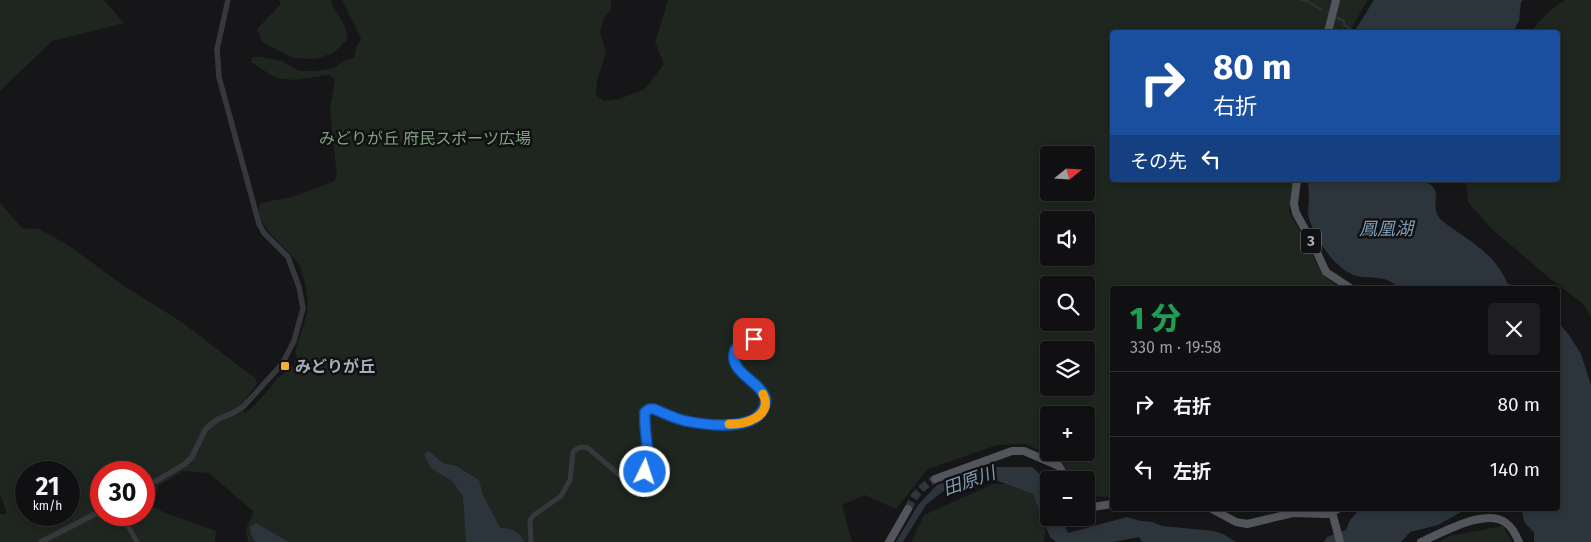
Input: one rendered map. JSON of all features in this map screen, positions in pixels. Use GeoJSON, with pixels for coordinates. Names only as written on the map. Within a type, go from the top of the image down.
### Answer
{"type":"FeatureCollection","features":[{"type":"Feature","properties":{"kind":"main road"},"geometry":{"type":"LineString","coordinates":[[1328,30],[1336,0]]}},
{"type":"Feature","properties":{"kind":"main road","name":"3"},"geometry":{"type":"LineString","coordinates":[[1297,182],[1294,204],[1296,213],[1326,272],[1347,286]]}},
{"type":"Feature","properties":{"kind":"main road"},"geometry":{"type":"LineString","coordinates":[[935,479],[1012,451],[1024,451],[1059,466],[1062,471]]}},
{"type":"Feature","properties":{"kind":"main road"},"geometry":{"type":"LineString","coordinates":[[1095,507],[1110,504]]}},
{"type":"Feature","properties":{"kind":"main road"},"geometry":{"type":"LineString","coordinates":[[889,542],[908,509]]}},
{"type":"Feature","properties":{"kind":"main road"},"geometry":{"type":"LineString","coordinates":[[1216,511],[1236,522],[1247,524],[1293,513],[1335,513],[1340,542]]}},
{"type":"Feature","properties":{"kind":"main road"},"geometry":{"type":"LineString","coordinates":[[1421,542],[1481,518],[1494,517],[1506,522],[1516,534],[1519,542]]}},
{"type":"Feature","properties":{"kind":"street"},"geometry":{"type":"LineString","coordinates":[[155,482],[186,464],[192,457],[205,430],[218,419],[244,406],[282,364],[294,341],[303,308],[299,287],[288,257],[264,233],[259,224],[222,91],[217,62],[217,49],[228,0]]}},
{"type":"Feature","properties":{"kind":"street"},"geometry":{"type":"LineString","coordinates":[[531,542],[530,520],[534,515],[561,496],[570,480],[573,452],[577,448],[588,448],[622,477],[630,480],[638,478],[645,472],[648,464],[644,420],[645,412],[649,409],[654,409],[685,421],[710,424],[737,424],[756,419],[765,405],[765,398],[762,392],[738,368],[734,354],[742,343],[772,331]]}},
{"type":"Feature","properties":{"kind":"street"},"geometry":{"type":"LineString","coordinates":[[41,542],[90,517]]}},
{"type":"Feature","properties":{"kind":"street"},"geometry":{"type":"LineString","coordinates":[[128,526],[137,542]]}},
{"type":"Feature","properties":{"kind":"green space"},"geometry":{"type":"Polygon","coordinates":[[[0,0],[104,0],[124,23],[52,41],[0,91],[0,0]]]}},
{"type":"Feature","properties":{"kind":"green space"},"geometry":{"type":"Polygon","coordinates":[[[279,0],[331,0],[347,34],[347,40],[333,53],[316,59],[293,58],[262,42],[257,29],[281,4],[279,0]]]}},
{"type":"Feature","properties":{"kind":"green space","name":"みどりが丘 府民スポーツ広場"},"geometry":{"type":"Polygon","coordinates":[[[342,0],[611,0],[611,9],[603,20],[600,32],[606,53],[597,81],[596,95],[604,101],[619,99],[645,89],[664,64],[655,42],[668,0],[1368,0],[1350,30],[1110,30],[1110,182],[1297,182],[1289,211],[1323,275],[1337,286],[1110,286],[1110,497],[1095,496],[1095,471],[1067,471],[1061,461],[1095,461],[1095,406],[1040,406],[1040,450],[1025,444],[997,445],[928,469],[896,509],[865,495],[842,505],[852,542],[289,542],[256,523],[251,535],[255,542],[248,542],[246,529],[254,512],[209,473],[183,471],[158,486],[158,490],[155,492],[155,461],[90,461],[90,526],[155,526],[155,507],[216,531],[215,542],[0,542],[0,514],[7,514],[0,494],[0,203],[22,228],[39,229],[68,245],[124,286],[183,323],[255,378],[257,384],[246,399],[244,414],[255,405],[279,377],[294,365],[297,355],[295,353],[307,311],[306,290],[301,269],[262,221],[259,212],[260,203],[292,197],[333,182],[337,177],[330,109],[335,79],[329,75],[294,80],[276,78],[251,62],[252,57],[282,61],[299,71],[334,68],[345,60],[354,58],[356,48],[361,39],[342,0]]]}},
{"type":"Feature","properties":{"kind":"green space"},"geometry":{"type":"Polygon","coordinates":[[[1565,0],[1591,0],[1591,317],[1583,304],[1492,229],[1468,202],[1466,182],[1560,182],[1560,30],[1533,30],[1546,14],[1565,0]]]}},
{"type":"Feature","properties":{"kind":"green space"},"geometry":{"type":"Polygon","coordinates":[[[993,484],[1025,484],[1040,500],[1040,526],[1046,526],[1044,542],[911,542],[924,515],[993,484]]]}},
{"type":"Feature","properties":{"kind":"green space"},"geometry":{"type":"Polygon","coordinates":[[[1503,526],[1512,542],[1439,542],[1449,536],[1503,526]]]}},
{"type":"Feature","properties":{"kind":"water"},"geometry":{"type":"Polygon","coordinates":[[[1374,0],[1523,0],[1521,2],[1519,21],[1514,30],[1355,30],[1374,0]]]}},
{"type":"Feature","properties":{"kind":"water","name":"鳳凰湖"},"geometry":{"type":"Polygon","coordinates":[[[1308,182],[1427,182],[1436,193],[1436,212],[1438,216],[1486,253],[1503,274],[1507,283],[1513,286],[1397,286],[1388,280],[1354,275],[1339,266],[1321,243],[1309,218],[1308,182]]]}},
{"type":"Feature","properties":{"kind":"water"},"geometry":{"type":"Polygon","coordinates":[[[1560,324],[1581,354],[1591,385],[1591,542],[1534,542],[1534,532],[1526,525],[1523,511],[1560,511],[1560,324]]]}},
{"type":"Feature","properties":{"kind":"water"},"geometry":{"type":"Polygon","coordinates":[[[429,451],[443,463],[456,466],[479,480],[483,495],[500,528],[515,531],[525,542],[466,542],[463,496],[452,481],[431,468],[424,454],[429,451]]]}},
{"type":"Feature","properties":{"kind":"water","name":"田原川"},"geometry":{"type":"Polygon","coordinates":[[[990,467],[1032,467],[1040,474],[1040,512],[1033,494],[993,479],[942,492],[926,505],[903,542],[896,542],[918,505],[937,485],[990,467]]]}},
{"type":"Feature","properties":{"kind":"water"},"geometry":{"type":"Polygon","coordinates":[[[1358,511],[1462,511],[1438,525],[1410,532],[1401,542],[1324,542],[1327,537],[1346,530],[1350,520],[1358,511]]]}},
{"type":"Feature","properties":{"kind":"water"},"geometry":{"type":"Polygon","coordinates":[[[1127,517],[1163,526],[1214,531],[1236,542],[1142,542],[1139,537],[1113,542],[1056,542],[1050,537],[1046,526],[1065,526],[1068,533],[1127,517]]]}},
{"type":"Feature","properties":{"kind":"water"},"geometry":{"type":"Polygon","coordinates":[[[256,523],[289,542],[255,542],[251,535],[250,527],[256,523]]]}},
{"type":"Feature","properties":{"kind":"waterway"},"geometry":{"type":"LineString","coordinates":[[1302,0],[1322,10]]}},
{"type":"Feature","properties":{"kind":"waterway"},"geometry":{"type":"LineString","coordinates":[[1337,18],[1344,21],[1344,25],[1352,30]]}},
{"type":"Feature","properties":{"kind":"tunnel"},"geometry":{"type":"LineString","coordinates":[[908,509],[918,492],[935,479]]}},
{"type":"Feature","properties":{"kind":"slow traffic"},"geometry":{"type":"LineString","coordinates":[[729,424],[756,419],[765,405],[763,394]]}},
{"type":"Feature","properties":{"kind":"place","name":"みどりが丘"},"geometry":{"type":"Point","coordinates":[285,366]}},
{"type":"Feature","properties":{"kind":"route"},"geometry":{"type":"LineString","coordinates":[[645,472],[648,464],[644,420],[645,412],[649,409],[654,409],[685,421],[710,424],[748,422],[756,419],[762,412],[765,398],[762,392],[738,368],[734,354],[742,343],[754,339]]}}]}
